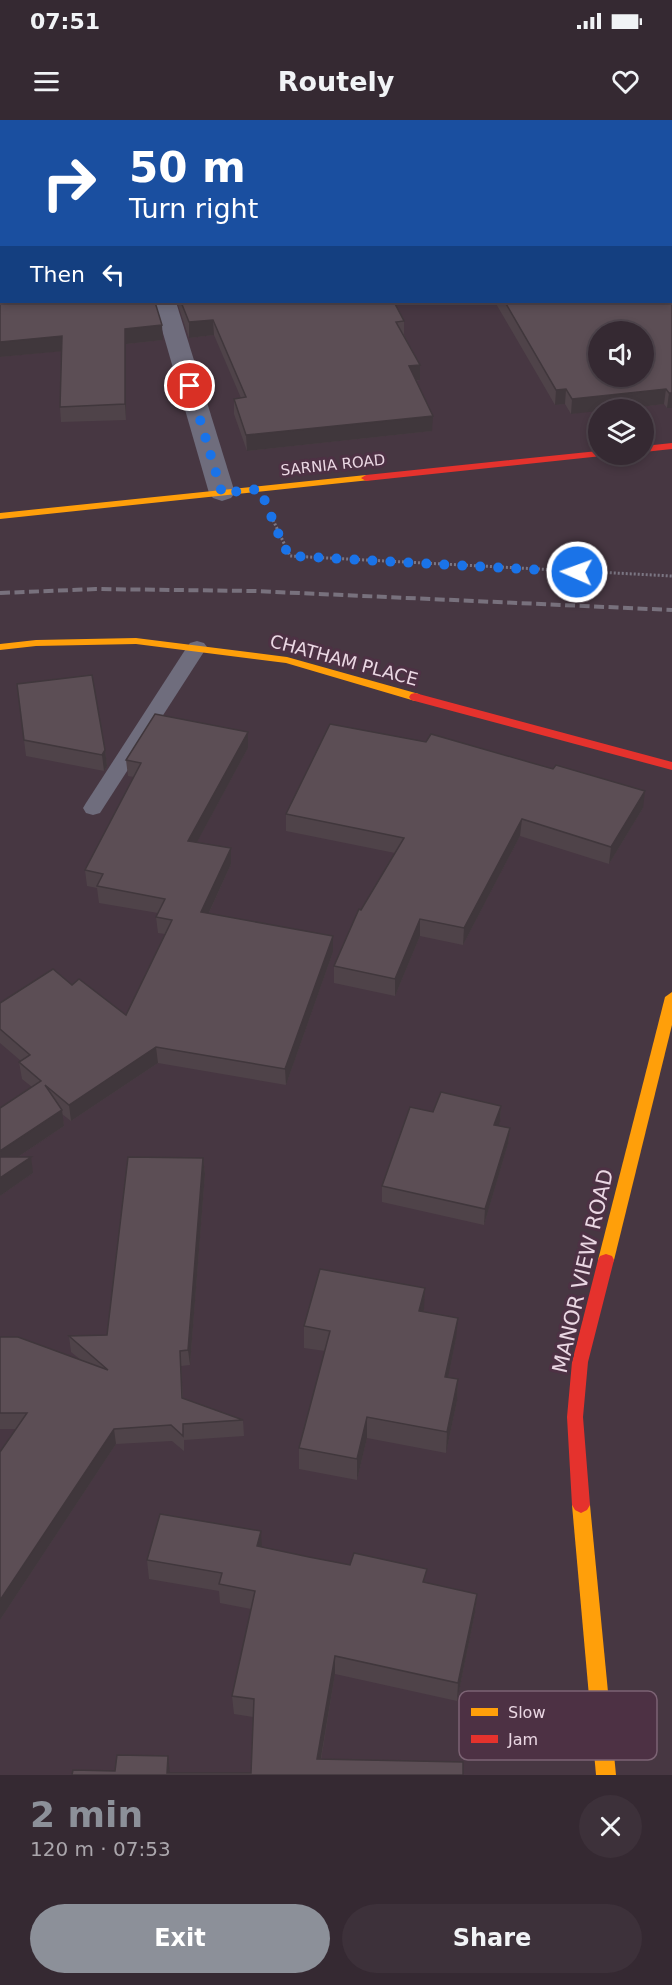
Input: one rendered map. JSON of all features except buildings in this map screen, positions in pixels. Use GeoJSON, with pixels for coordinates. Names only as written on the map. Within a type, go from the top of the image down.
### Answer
{"type":"FeatureCollection","features":[{"type":"Feature","properties":{"kind":"street"},"geometry":{"type":"LineString","coordinates":[[165,303],[222,493]]}},
{"type":"Feature","properties":{"kind":"street"},"geometry":{"type":"LineString","coordinates":[[654,448],[672,446]]}},
{"type":"Feature","properties":{"kind":"street","name":"SARNIA ROAD"},"geometry":{"type":"LineString","coordinates":[[0,516],[588,455]]}},
{"type":"Feature","properties":{"kind":"street","name":"CHATHAM PLACE"},"geometry":{"type":"LineString","coordinates":[[0,647],[36,643],[136,641],[287,660],[459,710],[672,766]]}},
{"type":"Feature","properties":{"kind":"street","name":"MANOR VIEW ROAD"},"geometry":{"type":"LineString","coordinates":[[598,1691],[578,1473],[576,1406],[580,1362],[672,997]]}},
{"type":"Feature","properties":{"kind":"street","name":"MANOR VIEW ROAD"},"geometry":{"type":"LineString","coordinates":[[605,1760],[606,1775]]}},
{"type":"Feature","properties":{"kind":"lane"},"geometry":{"type":"LineString","coordinates":[[93,808],[196,647]]}},
{"type":"Feature","properties":{"kind":"path"},"geometry":{"type":"LineString","coordinates":[[260,489],[283,545],[290,556],[672,576]]}},
{"type":"Feature","properties":{"kind":"railway"},"geometry":{"type":"LineString","coordinates":[[0,593],[96,589],[254,591],[672,610]]}},
{"type":"Feature","properties":{"kind":"traffic: slow"},"geometry":{"type":"LineString","coordinates":[[0,516],[366,478]]}},
{"type":"Feature","properties":{"kind":"traffic: slow"},"geometry":{"type":"LineString","coordinates":[[0,647],[36,643],[136,641],[287,660],[415,697]]}},
{"type":"Feature","properties":{"kind":"traffic: slow"},"geometry":{"type":"LineString","coordinates":[[606,1260],[672,997]]}},
{"type":"Feature","properties":{"kind":"traffic: slow"},"geometry":{"type":"LineString","coordinates":[[581,1505],[598,1691]]}},
{"type":"Feature","properties":{"kind":"traffic: slow"},"geometry":{"type":"LineString","coordinates":[[605,1760],[606,1775]]}},
{"type":"Feature","properties":{"kind":"traffic: jam"},"geometry":{"type":"LineString","coordinates":[[654,448],[672,446]]}},
{"type":"Feature","properties":{"kind":"traffic: jam"},"geometry":{"type":"LineString","coordinates":[[366,478],[588,455]]}},
{"type":"Feature","properties":{"kind":"traffic: jam"},"geometry":{"type":"LineString","coordinates":[[415,697],[672,766]]}},
{"type":"Feature","properties":{"kind":"traffic: jam"},"geometry":{"type":"LineString","coordinates":[[581,1505],[575,1417],[580,1362],[606,1260]]}},
{"type":"Feature","properties":{"kind":"route"},"geometry":{"type":"LineString","coordinates":[[190,386],[222,493],[260,489],[283,545],[290,556],[577,572]]}}]}
